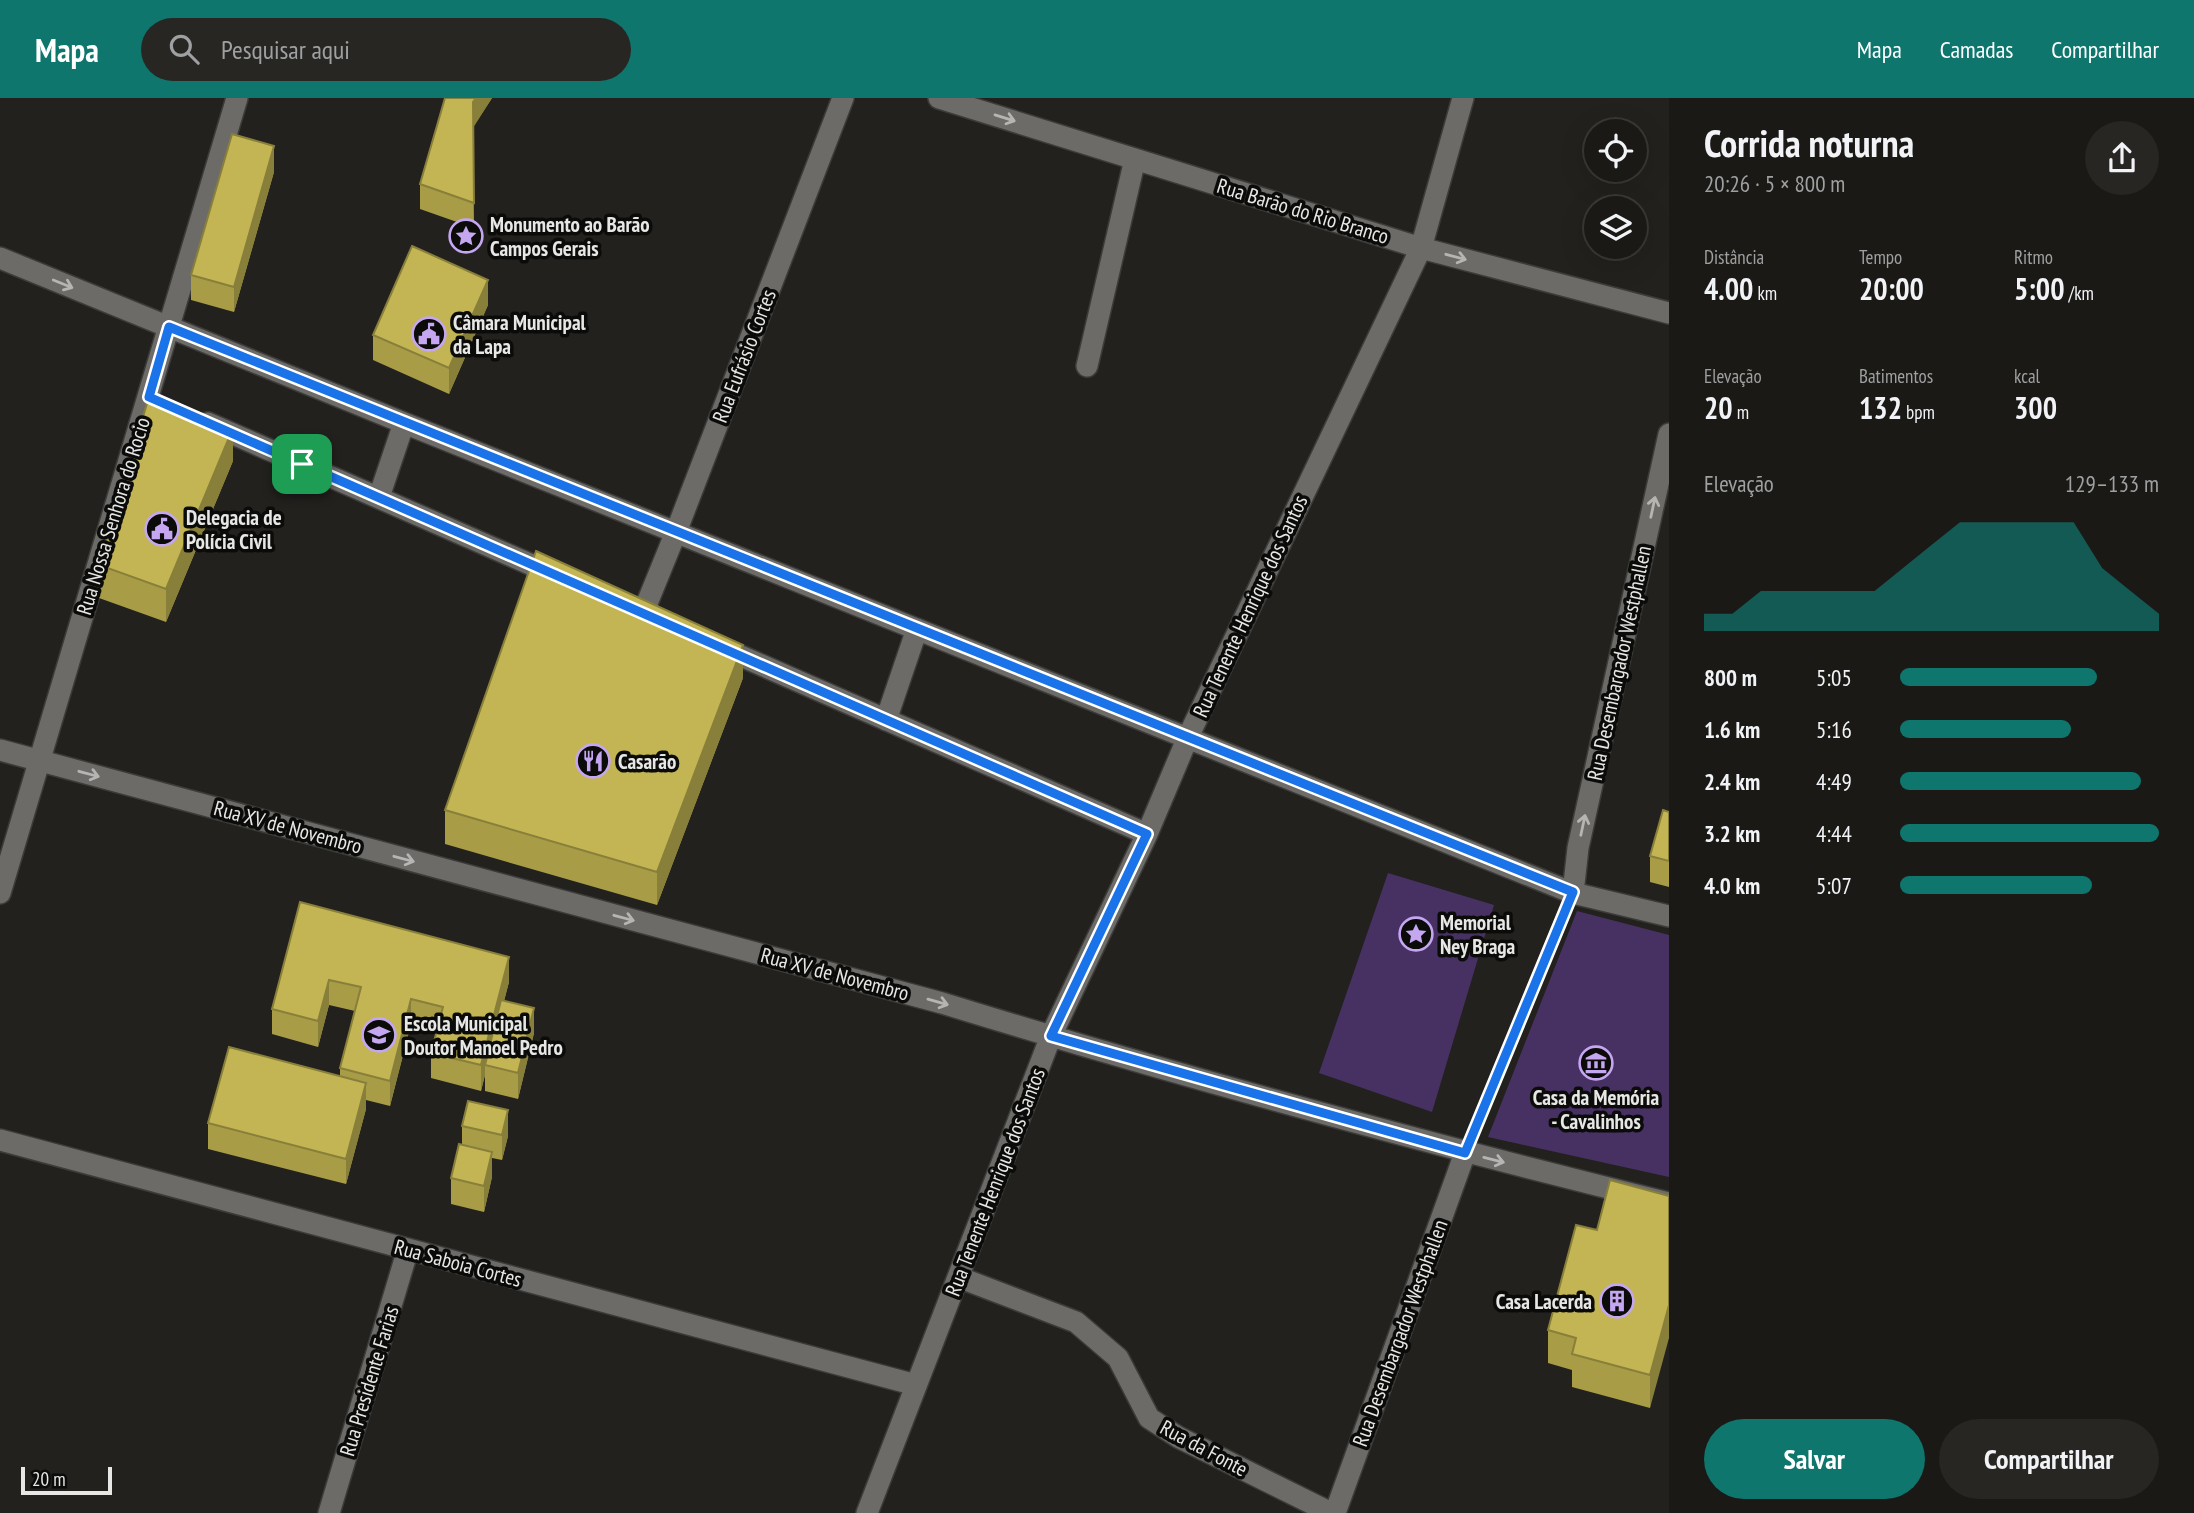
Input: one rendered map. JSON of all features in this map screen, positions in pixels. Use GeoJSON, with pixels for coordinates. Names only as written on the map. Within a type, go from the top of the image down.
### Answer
{"type":"FeatureCollection","features":[{"type":"Feature","properties":{"kind":"street","name":"Rua Nossa Senhora do Rocio"},"geometry":{"type":"LineString","coordinates":[[0,893],[39,761],[155,400],[169,327],[237,98]]}},
{"type":"Feature","properties":{"kind":"street","name":"Rua Eufrásio Cortes"},"geometry":{"type":"LineString","coordinates":[[642,613],[676,532],[843,98]]}},
{"type":"Feature","properties":{"kind":"street","name":"Rua Barão do Rio Branco"},"geometry":{"type":"LineString","coordinates":[[939,98],[1421,247],[1669,313]]}},
{"type":"Feature","properties":{"kind":"street","name":"Rua Tenente Henrique dos Santos"},"geometry":{"type":"LineString","coordinates":[[867,1513],[1051,1036],[1147,834],[1188,737],[1421,247],[1464,98]]}},
{"type":"Feature","properties":{"kind":"street"},"geometry":{"type":"LineString","coordinates":[[1087,366],[1135,159]]}},
{"type":"Feature","properties":{"kind":"street"},"geometry":{"type":"LineString","coordinates":[[0,258],[404,424],[1573,892],[1669,916]]}},
{"type":"Feature","properties":{"kind":"street"},"geometry":{"type":"LineString","coordinates":[[187,414],[579,585]]}},
{"type":"Feature","properties":{"kind":"street"},"geometry":{"type":"LineString","coordinates":[[379,498],[404,424]]}},
{"type":"Feature","properties":{"kind":"street","name":"Rua Desembargador Westphallen"},"geometry":{"type":"LineString","coordinates":[[1573,892],[1578,848],[1669,433]]}},
{"type":"Feature","properties":{"kind":"street"},"geometry":{"type":"LineString","coordinates":[[886,720],[917,629]]}},
{"type":"Feature","properties":{"kind":"street"},"geometry":{"type":"LineString","coordinates":[[705,641],[1147,834]]}},
{"type":"Feature","properties":{"kind":"street","name":"Rua XV de Novembro"},"geometry":{"type":"LineString","coordinates":[[0,750],[929,999],[1465,1153],[1669,1203]]}},
{"type":"Feature","properties":{"kind":"street","name":"Rua Saboia Cortes"},"geometry":{"type":"LineString","coordinates":[[0,1140],[916,1385]]}},
{"type":"Feature","properties":{"kind":"street","name":"Rua Desembargador Westphallen"},"geometry":{"type":"LineString","coordinates":[[1333,1513],[1465,1153]]}},
{"type":"Feature","properties":{"kind":"street","name":"Rua Presidente Farias"},"geometry":{"type":"LineString","coordinates":[[329,1513],[408,1249]]}},
{"type":"Feature","properties":{"kind":"street","name":"Rua da Fonte"},"geometry":{"type":"LineString","coordinates":[[958,1277],[1076,1322],[1118,1358],[1149,1418],[1178,1437],[1333,1513]]}},
{"type":"Feature","properties":{"kind":"path"},"geometry":{"type":"LineString","coordinates":[[1465,1153],[1573,892]]}},
{"type":"Feature","properties":{"kind":"shaded area"},"geometry":{"type":"Polygon","coordinates":[[[1388,873],[1494,905],[1432,1112],[1319,1073],[1388,873]]]}},
{"type":"Feature","properties":{"kind":"shaded area"},"geometry":{"type":"Polygon","coordinates":[[[1577,911],[1669,935],[1669,1177],[1488,1137],[1577,911]]]}},
{"type":"Feature","properties":{"kind":"building"},"geometry":{"type":"Polygon","coordinates":[[[445,98],[476,98],[473,102],[474,203],[420,184],[445,98]]]}},
{"type":"Feature","properties":{"kind":"building"},"geometry":{"type":"Polygon","coordinates":[[[232,134],[274,146],[234,287],[191,275],[232,134]]]}},
{"type":"Feature","properties":{"kind":"building"},"geometry":{"type":"Polygon","coordinates":[[[412,246],[488,280],[449,368],[373,335],[412,246]]]}},
{"type":"Feature","properties":{"kind":"building","name":"Delegacia de Polícia Civil"},"geometry":{"type":"Polygon","coordinates":[[[162,398],[233,428],[166,589],[99,565],[148,400],[162,398]]]}},
{"type":"Feature","properties":{"kind":"building","name":"Casarão"},"geometry":{"type":"Polygon","coordinates":[[[536,551],[743,645],[657,872],[445,810],[536,551]]]}},
{"type":"Feature","properties":{"kind":"building"},"geometry":{"type":"Polygon","coordinates":[[[1663,810],[1669,812],[1669,861],[1650,856],[1663,810]]]}},
{"type":"Feature","properties":{"kind":"building"},"geometry":{"type":"Polygon","coordinates":[[[300,902],[509,957],[481,1065],[431,1053],[443,1007],[411,999],[390,1081],[340,1068],[361,987],[329,980],[318,1021],[272,1009],[300,902]]]}},
{"type":"Feature","properties":{"kind":"building"},"geometry":{"type":"Polygon","coordinates":[[[501,1000],[534,1008],[518,1073],[485,1065],[501,1000]]]}},
{"type":"Feature","properties":{"kind":"building"},"geometry":{"type":"Polygon","coordinates":[[[229,1047],[366,1083],[346,1159],[208,1123],[229,1047]]]}},
{"type":"Feature","properties":{"kind":"building"},"geometry":{"type":"Polygon","coordinates":[[[468,1101],[508,1110],[502,1135],[462,1126],[468,1101]]]}},
{"type":"Feature","properties":{"kind":"building"},"geometry":{"type":"Polygon","coordinates":[[[459,1144],[492,1152],[484,1186],[451,1178],[459,1144]]]}},
{"type":"Feature","properties":{"kind":"building","name":"Casa Lacerda"},"geometry":{"type":"Polygon","coordinates":[[[1610,1180],[1669,1196],[1669,1305],[1650,1375],[1572,1354],[1576,1338],[1548,1330],[1576,1225],[1597,1230],[1610,1180]]]}},
{"type":"Feature","properties":{"kind":"place","name":"Monumento ao Barão Campos Gerais"},"geometry":{"type":"Point","coordinates":[466,236]}},
{"type":"Feature","properties":{"kind":"place","name":"Câmara Municipal da Lapa"},"geometry":{"type":"Point","coordinates":[429,334]}},
{"type":"Feature","properties":{"kind":"place","name":"Delegacia de Polícia Civil"},"geometry":{"type":"Point","coordinates":[162,529]}},
{"type":"Feature","properties":{"kind":"place","name":"Casarão"},"geometry":{"type":"Point","coordinates":[593,761]}},
{"type":"Feature","properties":{"kind":"place","name":"Memorial Ney Braga"},"geometry":{"type":"Point","coordinates":[1416,934]}},
{"type":"Feature","properties":{"kind":"place","name":"Escola Municipal Doutor Manoel Pedro"},"geometry":{"type":"Point","coordinates":[379,1035]}},
{"type":"Feature","properties":{"kind":"place","name":"Casa da Memória - Cavalinhos"},"geometry":{"type":"Point","coordinates":[1596,1063]}},
{"type":"Feature","properties":{"kind":"place","name":"Casa Lacerda"},"geometry":{"type":"Point","coordinates":[1617,1301]}},
{"type":"Feature","properties":{"kind":"route"},"geometry":{"type":"LineString","coordinates":[[169,327],[404,424],[1573,892],[1465,1153],[1051,1036],[1147,834],[302,464],[149,397],[169,327]]}}]}
